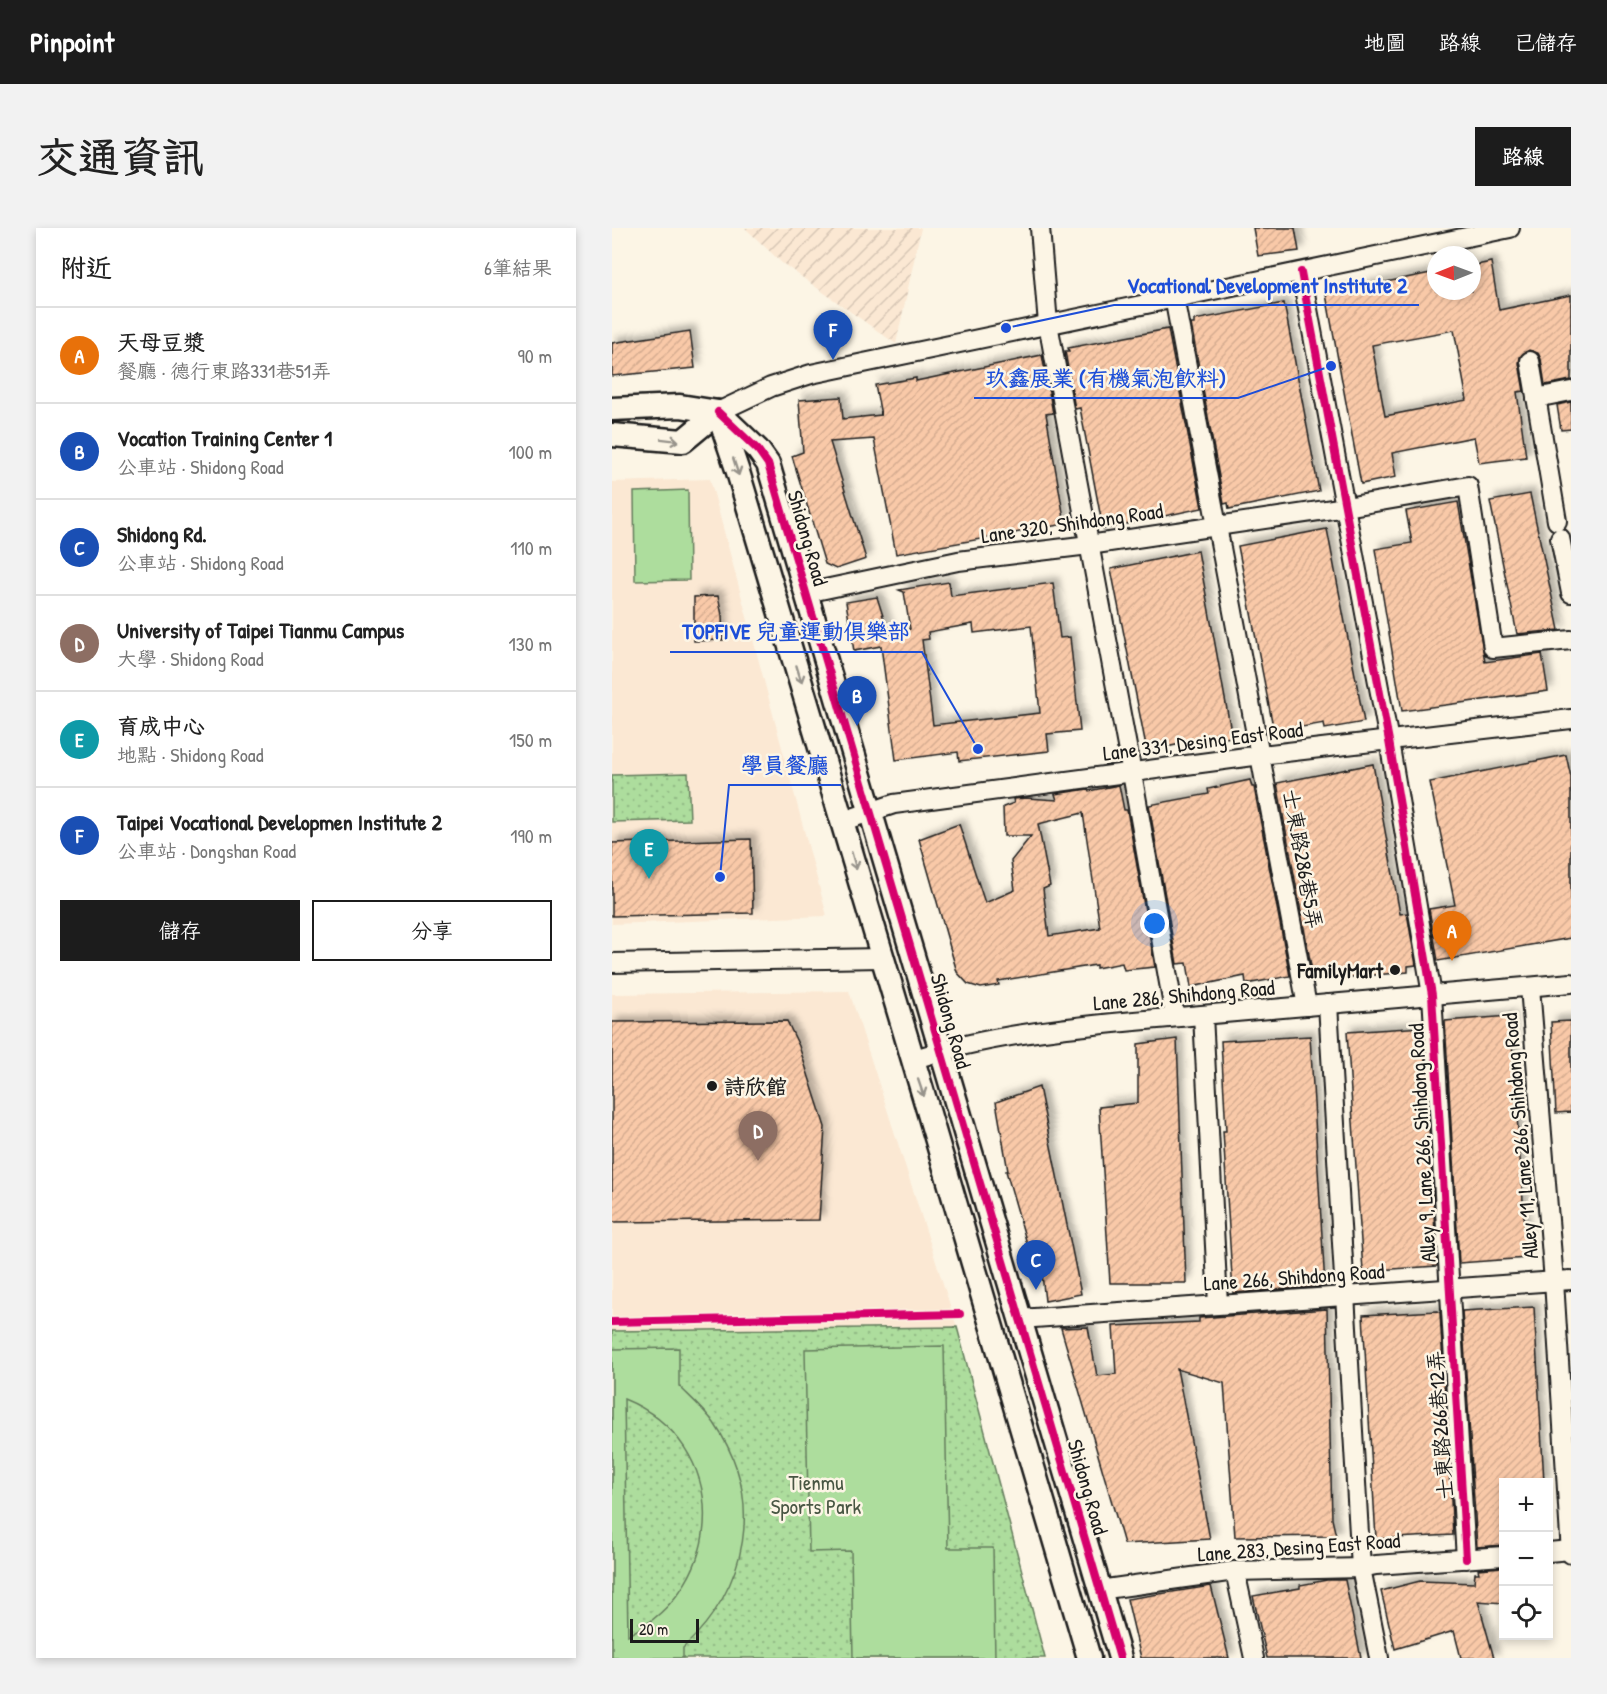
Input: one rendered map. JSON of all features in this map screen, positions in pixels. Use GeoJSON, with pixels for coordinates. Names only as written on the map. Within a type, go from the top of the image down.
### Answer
{"type":"FeatureCollection","features":[{"type":"Feature","properties":{"kind":"street"},"geometry":{"type":"LineString","coordinates":[[1040,228],[1048,324],[1175,1017]]}},
{"type":"Feature","properties":{"kind":"street"},"geometry":{"type":"LineString","coordinates":[[612,435],[683,441],[718,412],[771,387],[812,374],[1510,228]]}},
{"type":"Feature","properties":{"kind":"street","name":"Alley 9, Lane 266, Shihdong Road"},"geometry":{"type":"LineString","coordinates":[[1301,272],[1389,741],[1432,995],[1449,1289]]}},
{"type":"Feature","properties":{"kind":"street","name":"士東路286巷5弄"},"geometry":{"type":"LineString","coordinates":[[1174,297],[1307,1006]]}},
{"type":"Feature","properties":{"kind":"street"},"geometry":{"type":"LineString","coordinates":[[1530,361],[1559,529],[1568,565],[1571,593]]}},
{"type":"Feature","properties":{"kind":"street"},"geometry":{"type":"LineString","coordinates":[[1536,398],[1571,391]]}},
{"type":"Feature","properties":{"kind":"street"},"geometry":{"type":"LineString","coordinates":[[612,409],[680,406],[718,412]]}},
{"type":"Feature","properties":{"kind":"street"},"geometry":{"type":"LineString","coordinates":[[718,412],[843,821],[1089,1658]]}},
{"type":"Feature","properties":{"kind":"street","name":"Shidong Road"},"geometry":{"type":"LineString","coordinates":[[718,412],[758,450],[768,464],[1120,1658]]}},
{"type":"Feature","properties":{"kind":"street","name":"Lane 320, Shihdong Road"},"geometry":{"type":"LineString","coordinates":[[806,592],[957,561],[1089,545],[1346,507],[1468,486],[1494,648],[1571,640]]}},
{"type":"Feature","properties":{"kind":"street","name":"Lane 331, Desing East Road"},"geometry":{"type":"LineString","coordinates":[[843,821],[894,804],[1261,755],[1571,719]]}},
{"type":"Feature","properties":{"kind":"street"},"geometry":{"type":"LineString","coordinates":[[612,963],[882,958]]}},
{"type":"Feature","properties":{"kind":"street","name":"Lane 286, Shihdong Road"},"geometry":{"type":"LineString","coordinates":[[912,1060],[1011,1034],[1175,1017],[1571,983]]}},
{"type":"Feature","properties":{"kind":"street","name":"Alley 11, Lane 266, Shihdong Road"},"geometry":{"type":"LineString","coordinates":[[1530,987],[1563,1280],[1571,1552]]}},
{"type":"Feature","properties":{"kind":"street"},"geometry":{"type":"LineString","coordinates":[[1328,1004],[1360,1568],[1379,1658]]}},
{"type":"Feature","properties":{"kind":"street"},"geometry":{"type":"LineString","coordinates":[[1203,1015],[1218,1304]]}},
{"type":"Feature","properties":{"kind":"street","name":"Lane 266, Shihdong Road"},"geometry":{"type":"LineString","coordinates":[[1020,1319],[1563,1280]]}},
{"type":"Feature","properties":{"kind":"street","name":"士東路266巷12弄"},"geometry":{"type":"LineString","coordinates":[[1449,1289],[1466,1559]]}},
{"type":"Feature","properties":{"kind":"street"},"geometry":{"type":"LineString","coordinates":[[1553,1552],[1571,1552]]}},
{"type":"Feature","properties":{"kind":"street","name":"Lane 283, Desing East Road"},"geometry":{"type":"LineString","coordinates":[[1099,1590],[1235,1571],[1360,1568],[1499,1556]]}},
{"type":"Feature","properties":{"kind":"street"},"geometry":{"type":"LineString","coordinates":[[1235,1571],[1254,1658]]}},
{"type":"Feature","properties":{"kind":"shaded area"},"geometry":{"type":"Polygon","coordinates":[[[745,228],[921,228],[896,344],[782,263],[745,228]]]}},
{"type":"Feature","properties":{"kind":"shaded area"},"geometry":{"type":"Polygon","coordinates":[[[710,479],[827,916],[612,924],[612,482],[710,479]]]}},
{"type":"Feature","properties":{"kind":"shaded area"},"geometry":{"type":"Polygon","coordinates":[[[849,991],[957,1327],[612,1331],[612,994],[849,991]]]}},
{"type":"Feature","properties":{"kind":"green space"},"geometry":{"type":"Polygon","coordinates":[[[688,490],[689,580],[635,581],[634,492],[688,490]]]}},
{"type":"Feature","properties":{"kind":"green space"},"geometry":{"type":"Polygon","coordinates":[[[688,773],[690,820],[612,822],[612,775],[688,773]]]}},
{"type":"Feature","properties":{"kind":"green space","name":"Tienmu Sports Park"},"geometry":{"type":"Polygon","coordinates":[[[957,1327],[1045,1658],[612,1658],[612,1331],[957,1327]]]}},
{"type":"Feature","properties":{"kind":"green space"},"geometry":{"type":"Polygon","coordinates":[[[944,1346],[948,1548],[993,1548],[995,1658],[853,1658],[851,1551],[809,1552],[805,1349],[944,1346]]]}},
{"type":"Feature","properties":{"kind":"green space"},"geometry":{"type":"Polygon","coordinates":[[[679,1348],[679,1386],[714,1423],[730,1452],[740,1482],[744,1512],[742,1542],[735,1570],[723,1598],[705,1624],[683,1648],[683,1658],[612,1658],[612,1349],[679,1348]],[[624,1399],[628,1635],[661,1612],[685,1583],[700,1550],[704,1515],[699,1480],[684,1447],[659,1420],[624,1399]]]}},
{"type":"Feature","properties":{"kind":"building"},"geometry":{"type":"Polygon","coordinates":[[[1253,228],[1295,228],[1299,251],[1258,256],[1253,228]]]}},
{"type":"Feature","properties":{"kind":"building"},"geometry":{"type":"Polygon","coordinates":[[[1491,262],[1499,310],[1571,295],[1571,380],[1545,385],[1538,353],[1529,350],[1520,357],[1524,391],[1517,392],[1526,457],[1479,463],[1474,437],[1392,453],[1396,477],[1361,484],[1326,294],[1427,274],[1427,300],[1481,300],[1481,264],[1491,262]],[[1454,330],[1372,345],[1385,416],[1467,400],[1454,330]]]}},
{"type":"Feature","properties":{"kind":"building"},"geometry":{"type":"Polygon","coordinates":[[[1284,303],[1319,491],[1229,509],[1228,503],[1224,504],[1191,324],[1194,324],[1194,320],[1284,303]]]}},
{"type":"Feature","properties":{"kind":"building"},"geometry":{"type":"Polygon","coordinates":[[[1168,329],[1202,508],[1103,529],[1080,408],[1075,409],[1065,351],[1069,351],[1068,348],[1168,329]]]}},
{"type":"Feature","properties":{"kind":"building"},"geometry":{"type":"Polygon","coordinates":[[[690,331],[695,368],[612,376],[612,343],[690,331]]]}},
{"type":"Feature","properties":{"kind":"building"},"geometry":{"type":"Polygon","coordinates":[[[1042,355],[1053,413],[1046,414],[1065,524],[896,554],[874,439],[830,442],[866,559],[836,569],[825,564],[792,456],[803,452],[799,400],[841,397],[843,419],[881,415],[875,385],[916,378],[916,381],[1042,355]]]}},
{"type":"Feature","properties":{"kind":"building"},"geometry":{"type":"Polygon","coordinates":[[[1571,402],[1571,429],[1561,430],[1557,405],[1571,402]]]}},
{"type":"Feature","properties":{"kind":"building"},"geometry":{"type":"Polygon","coordinates":[[[1530,494],[1559,630],[1517,634],[1490,501],[1530,494]]]}},
{"type":"Feature","properties":{"kind":"building"},"geometry":{"type":"Polygon","coordinates":[[[1458,502],[1485,662],[1542,654],[1548,691],[1402,711],[1375,549],[1412,543],[1406,511],[1458,502]]]}},
{"type":"Feature","properties":{"kind":"building"},"geometry":{"type":"Polygon","coordinates":[[[1327,529],[1364,722],[1325,729],[1324,723],[1274,732],[1238,546],[1327,529]]]}},
{"type":"Feature","properties":{"kind":"building"},"geometry":{"type":"Polygon","coordinates":[[[1198,551],[1232,737],[1195,743],[1195,741],[1147,751],[1111,569],[1198,551]]]}},
{"type":"Feature","properties":{"kind":"building"},"geometry":{"type":"Polygon","coordinates":[[[949,582],[951,596],[1053,583],[1060,638],[1070,637],[1080,731],[1047,734],[1049,751],[959,761],[958,752],[896,760],[881,646],[854,651],[846,602],[877,597],[889,635],[910,629],[904,592],[899,590],[949,582]],[[973,624],[928,632],[929,639],[922,640],[933,725],[1040,713],[1031,626],[974,633],[973,624]]]}},
{"type":"Feature","properties":{"kind":"building"},"geometry":{"type":"Polygon","coordinates":[[[718,596],[722,615],[723,640],[694,641],[694,597],[718,596]]]}},
{"type":"Feature","properties":{"kind":"building"},"geometry":{"type":"Polygon","coordinates":[[[1566,755],[1571,777],[1571,938],[1438,961],[1429,909],[1455,905],[1430,782],[1566,755]]]}},
{"type":"Feature","properties":{"kind":"building"},"geometry":{"type":"Polygon","coordinates":[[[1373,764],[1400,914],[1407,913],[1416,965],[1408,966],[1408,972],[1317,980],[1315,971],[1312,971],[1277,783],[1373,764]]]}},
{"type":"Feature","properties":{"kind":"building"},"geometry":{"type":"Polygon","coordinates":[[[1250,780],[1254,787],[1290,976],[1246,984],[1245,976],[1191,987],[1187,963],[1177,964],[1149,805],[1209,794],[1208,789],[1250,780]]]}},
{"type":"Feature","properties":{"kind":"building"},"geometry":{"type":"Polygon","coordinates":[[[1119,785],[1124,810],[1127,810],[1155,967],[1124,970],[1122,963],[1096,968],[1096,965],[998,981],[999,985],[981,988],[968,984],[957,972],[919,839],[959,824],[985,903],[1015,890],[1011,861],[1031,836],[1004,836],[1003,807],[1014,803],[1013,799],[1057,800],[1055,794],[1088,789],[1089,791],[1119,785]],[[1083,813],[1038,824],[1050,886],[1043,889],[1049,936],[1100,928],[1083,813]]]}},
{"type":"Feature","properties":{"kind":"building"},"geometry":{"type":"Polygon","coordinates":[[[751,839],[753,913],[612,916],[612,843],[751,839]]]}},
{"type":"Feature","properties":{"kind":"building"},"geometry":{"type":"Polygon","coordinates":[[[1510,1016],[1527,1258],[1459,1263],[1445,1021],[1510,1016]]]}},
{"type":"Feature","properties":{"kind":"building","name":"詩欣館"},"geometry":{"type":"Polygon","coordinates":[[[787,1021],[799,1046],[825,1127],[819,1220],[612,1222],[612,1022],[787,1021]]]}},
{"type":"Feature","properties":{"kind":"building"},"geometry":{"type":"Polygon","coordinates":[[[1571,1021],[1571,1112],[1556,1113],[1551,1022],[1571,1021]]]}},
{"type":"Feature","properties":{"kind":"building"},"geometry":{"type":"Polygon","coordinates":[[[1423,1027],[1437,1266],[1363,1271],[1347,1032],[1423,1027]]]}},
{"type":"Feature","properties":{"kind":"building"},"geometry":{"type":"Polygon","coordinates":[[[1310,1036],[1325,1286],[1233,1293],[1223,1131],[1226,1131],[1221,1041],[1310,1036]]]}},
{"type":"Feature","properties":{"kind":"building"},"geometry":{"type":"Polygon","coordinates":[[[1177,1039],[1186,1283],[1110,1283],[1099,1107],[1138,1103],[1138,1044],[1177,1039]]]}},
{"type":"Feature","properties":{"kind":"building"},"geometry":{"type":"Polygon","coordinates":[[[1039,1087],[1081,1294],[1045,1301],[1041,1266],[1034,1268],[1006,1171],[1008,1171],[996,1102],[1039,1087]]]}},
{"type":"Feature","properties":{"kind":"building"},"geometry":{"type":"Polygon","coordinates":[[[1534,1307],[1544,1478],[1499,1478],[1499,1545],[1477,1547],[1462,1311],[1534,1307]]]}},
{"type":"Feature","properties":{"kind":"building"},"geometry":{"type":"Polygon","coordinates":[[[1327,1309],[1332,1519],[1336,1536],[1235,1537],[1224,1383],[1177,1369],[1210,1539],[1124,1544],[1061,1328],[1088,1327],[1097,1376],[1116,1374],[1113,1326],[1199,1322],[1199,1318],[1327,1309]]]}},
{"type":"Feature","properties":{"kind":"building"},"geometry":{"type":"Polygon","coordinates":[[[1438,1311],[1440,1313],[1453,1535],[1376,1539],[1363,1315],[1438,1311]]]}},
{"type":"Feature","properties":{"kind":"building"},"geometry":{"type":"Polygon","coordinates":[[[1499,1567],[1499,1603],[1478,1601],[1494,1658],[1461,1658],[1454,1631],[1395,1649],[1381,1591],[1420,1581],[1474,1583],[1475,1573],[1479,1573],[1478,1569],[1499,1567]]]}},
{"type":"Feature","properties":{"kind":"building"},"geometry":{"type":"Polygon","coordinates":[[[1327,1580],[1345,1580],[1361,1658],[1267,1658],[1253,1596],[1300,1588],[1300,1585],[1327,1580]]]}},
{"type":"Feature","properties":{"kind":"building"},"geometry":{"type":"Polygon","coordinates":[[[1211,1586],[1229,1658],[1141,1658],[1127,1599],[1211,1586]]]}},
{"type":"Feature","properties":{"kind":"cycle path"},"geometry":{"type":"LineString","coordinates":[[1301,272],[1389,741],[1432,995],[1466,1559]]}},
{"type":"Feature","properties":{"kind":"cycle path"},"geometry":{"type":"LineString","coordinates":[[718,412],[758,450],[768,464],[1120,1658]]}},
{"type":"Feature","properties":{"kind":"cycle path"},"geometry":{"type":"LineString","coordinates":[[612,1322],[960,1314]]}},
{"type":"Feature","properties":{"kind":"place","name":"Vocational Development Institute 2"},"geometry":{"type":"Point","coordinates":[1006,328]}},
{"type":"Feature","properties":{"kind":"place","name":"Taipei Vocational Developmen Institute 2"},"geometry":{"type":"Point","coordinates":[833,360]}},
{"type":"Feature","properties":{"kind":"place","name":"玖鑫展業 (有機氣泡飲料)"},"geometry":{"type":"Point","coordinates":[1331,366]}},
{"type":"Feature","properties":{"kind":"place","name":"Vocation Training Center 1"},"geometry":{"type":"Point","coordinates":[857,726]}},
{"type":"Feature","properties":{"kind":"place","name":"TOPFIVE 兒童運動俱樂部"},"geometry":{"type":"Point","coordinates":[978,749]}},
{"type":"Feature","properties":{"kind":"place","name":"學員餐廳"},"geometry":{"type":"Point","coordinates":[720,877]}},
{"type":"Feature","properties":{"kind":"place","name":"育成中心"},"geometry":{"type":"Point","coordinates":[649,879]}},
{"type":"Feature","properties":{"kind":"place","name":"天母豆漿"},"geometry":{"type":"Point","coordinates":[1452,961]}},
{"type":"Feature","properties":{"kind":"place","name":"FamilyMart"},"geometry":{"type":"Point","coordinates":[1395,970]}},
{"type":"Feature","properties":{"kind":"place","name":"詩欣館"},"geometry":{"type":"Point","coordinates":[712,1086]}},
{"type":"Feature","properties":{"kind":"place","name":"University of Taipei Tianmu Campus"},"geometry":{"type":"Point","coordinates":[758,1161]}},
{"type":"Feature","properties":{"kind":"place","name":"Shidong Rd."},"geometry":{"type":"Point","coordinates":[1036,1290]}}]}
